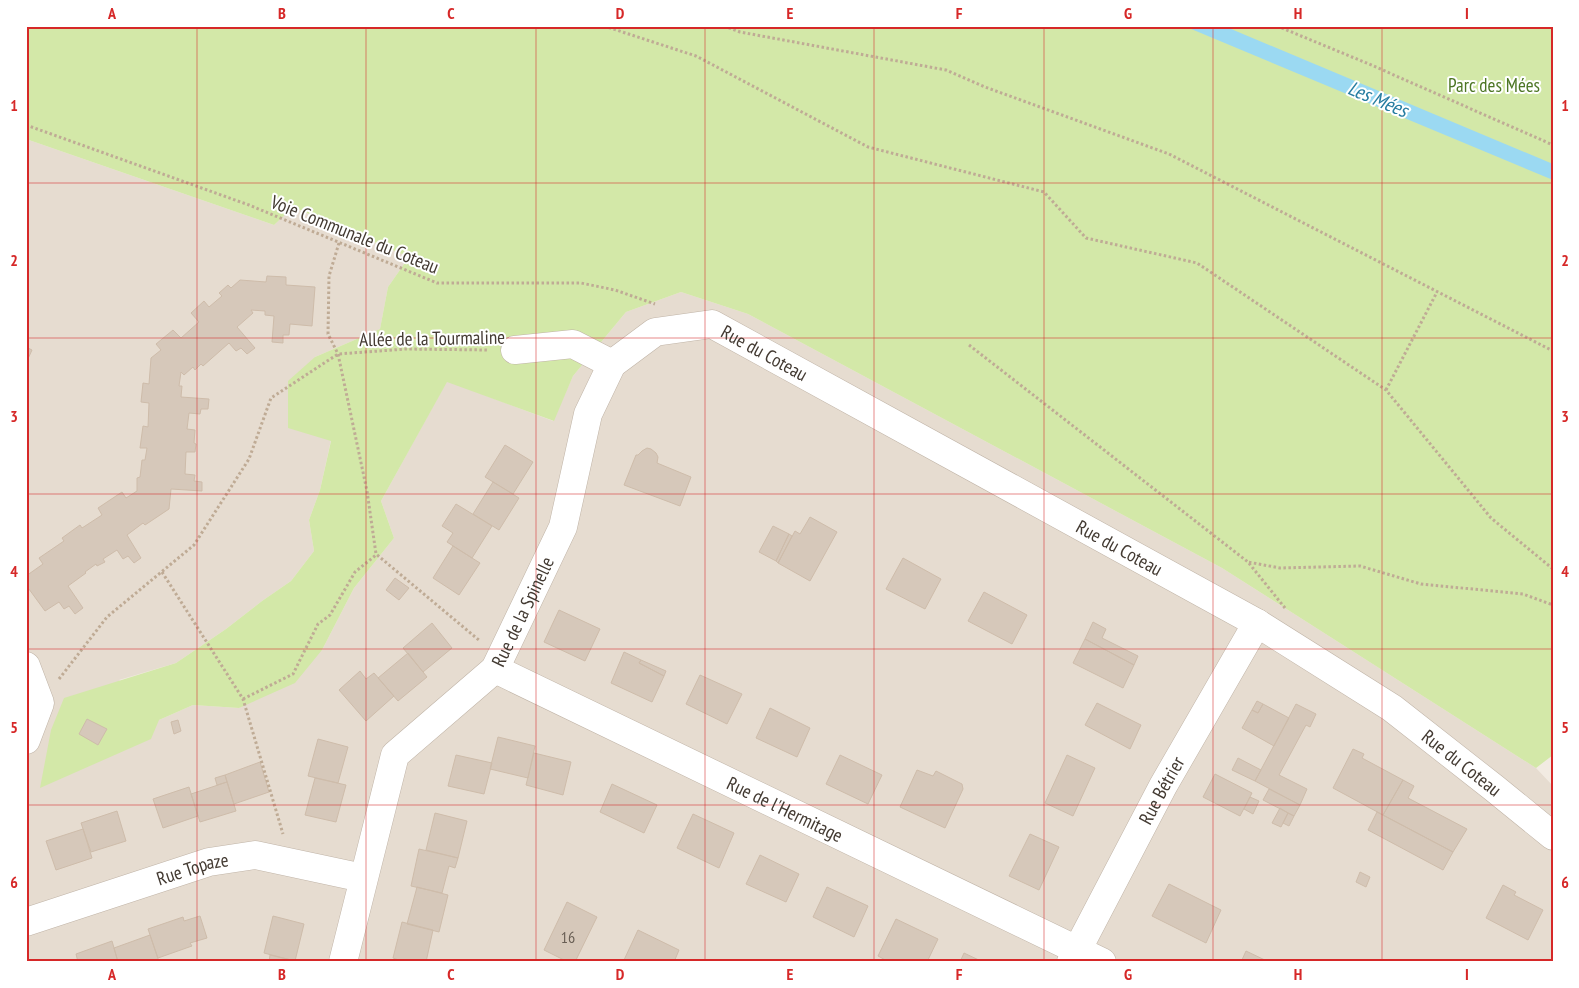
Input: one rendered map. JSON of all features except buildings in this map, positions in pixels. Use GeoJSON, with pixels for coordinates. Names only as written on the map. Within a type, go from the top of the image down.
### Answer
{"type":"FeatureCollection","features":[{"type":"Feature","properties":{"kind":"street","name":"Rue du Coteau"},"geometry":{"type":"LineString","coordinates":[[655,332],[712,324],[1257,623],[1392,708],[1553,836]]}},
{"type":"Feature","properties":{"kind":"street","name":"Rue de la Spinelle"},"geometry":{"type":"LineString","coordinates":[[343,962],[395,754],[497,664],[563,527],[588,414],[612,364],[655,332]]}},
{"type":"Feature","properties":{"kind":"street"},"geometry":{"type":"LineString","coordinates":[[515,350],[573,344],[612,364]]}},
{"type":"Feature","properties":{"kind":"street","name":"Rue Bétrier"},"geometry":{"type":"LineString","coordinates":[[1074,956],[1163,786],[1257,623]]}},
{"type":"Feature","properties":{"kind":"street","name":"Rue de l'Hermitage"},"geometry":{"type":"LineString","coordinates":[[497,664],[1074,956],[1102,962]]}},
{"type":"Feature","properties":{"kind":"street"},"geometry":{"type":"LineString","coordinates":[[26,666],[33,707],[26,740]]}},
{"type":"Feature","properties":{"kind":"street","name":"Rue Topaze"},"geometry":{"type":"LineString","coordinates":[[26,922],[209,862],[255,855],[363,878]]}},
{"type":"Feature","properties":{"kind":"path"},"geometry":{"type":"LineString","coordinates":[[604,26],[696,56],[868,148],[1044,192],[1086,238],[1197,263],[1386,390],[1491,518],[1553,569]]}},
{"type":"Feature","properties":{"kind":"path"},"geometry":{"type":"LineString","coordinates":[[724,26],[740,32],[946,70],[985,87],[1169,154],[1553,351]]}},
{"type":"Feature","properties":{"kind":"path"},"geometry":{"type":"LineString","coordinates":[[1277,26],[1553,145]]}},
{"type":"Feature","properties":{"kind":"path","name":"Voie Communale du Coteau"},"geometry":{"type":"LineString","coordinates":[[26,125],[249,205],[437,283],[581,283],[615,290],[659,306]]}},
{"type":"Feature","properties":{"kind":"path"},"geometry":{"type":"LineString","coordinates":[[339,243],[329,276],[328,334],[338,354],[367,491],[376,554],[497,664]]}},
{"type":"Feature","properties":{"kind":"path"},"geometry":{"type":"LineString","coordinates":[[1386,390],[1437,292]]}},
{"type":"Feature","properties":{"kind":"path"},"geometry":{"type":"LineString","coordinates":[[969,345],[1248,562],[1286,608]]}},
{"type":"Feature","properties":{"kind":"path","name":"Allée de la Tourmaline"},"geometry":{"type":"LineString","coordinates":[[33,707],[108,617],[194,545],[249,459],[271,398],[338,354],[406,349],[515,350]]}},
{"type":"Feature","properties":{"kind":"path"},"geometry":{"type":"LineString","coordinates":[[243,699],[293,674],[318,624],[330,615],[355,572],[376,554]]}},
{"type":"Feature","properties":{"kind":"path"},"geometry":{"type":"LineString","coordinates":[[1248,562],[1280,568],[1360,566],[1421,584],[1523,594],[1553,605]]}},
{"type":"Feature","properties":{"kind":"path"},"geometry":{"type":"LineString","coordinates":[[162,572],[243,699],[292,863]]}},
{"type":"Feature","properties":{"kind":"shaded area"},"geometry":{"type":"Polygon","coordinates":[[[26,139],[274,225],[292,207],[409,257],[388,287],[380,329],[315,357],[331,440],[320,490],[309,520],[314,551],[291,581],[176,663],[119,680],[159,720],[193,705],[239,708],[322,650],[354,588],[394,538],[381,501],[447,381],[553,421],[573,376],[626,312],[681,292],[748,314],[1222,568],[1536,768],[1553,786],[1553,962],[26,962],[26,139]]]}},
{"type":"Feature","properties":{"kind":"green space","name":"Parc des Mées"},"geometry":{"type":"Polygon","coordinates":[[[26,26],[1553,26],[1553,755],[1536,768],[1222,568],[748,314],[681,292],[626,312],[573,376],[554,421],[447,382],[381,501],[394,538],[354,588],[322,650],[295,683],[239,708],[193,705],[159,720],[151,739],[40,788],[51,730],[64,698],[176,663],[291,581],[314,551],[309,520],[320,490],[331,441],[288,428],[288,381],[315,357],[380,329],[388,287],[409,257],[293,207],[274,225],[26,139],[26,26]]]}},
{"type":"Feature","properties":{"kind":"water","name":"Les Mées"},"geometry":{"type":"Polygon","coordinates":[[[1184,26],[1224,26],[1553,164],[1553,180],[1184,26]]]}}]}
